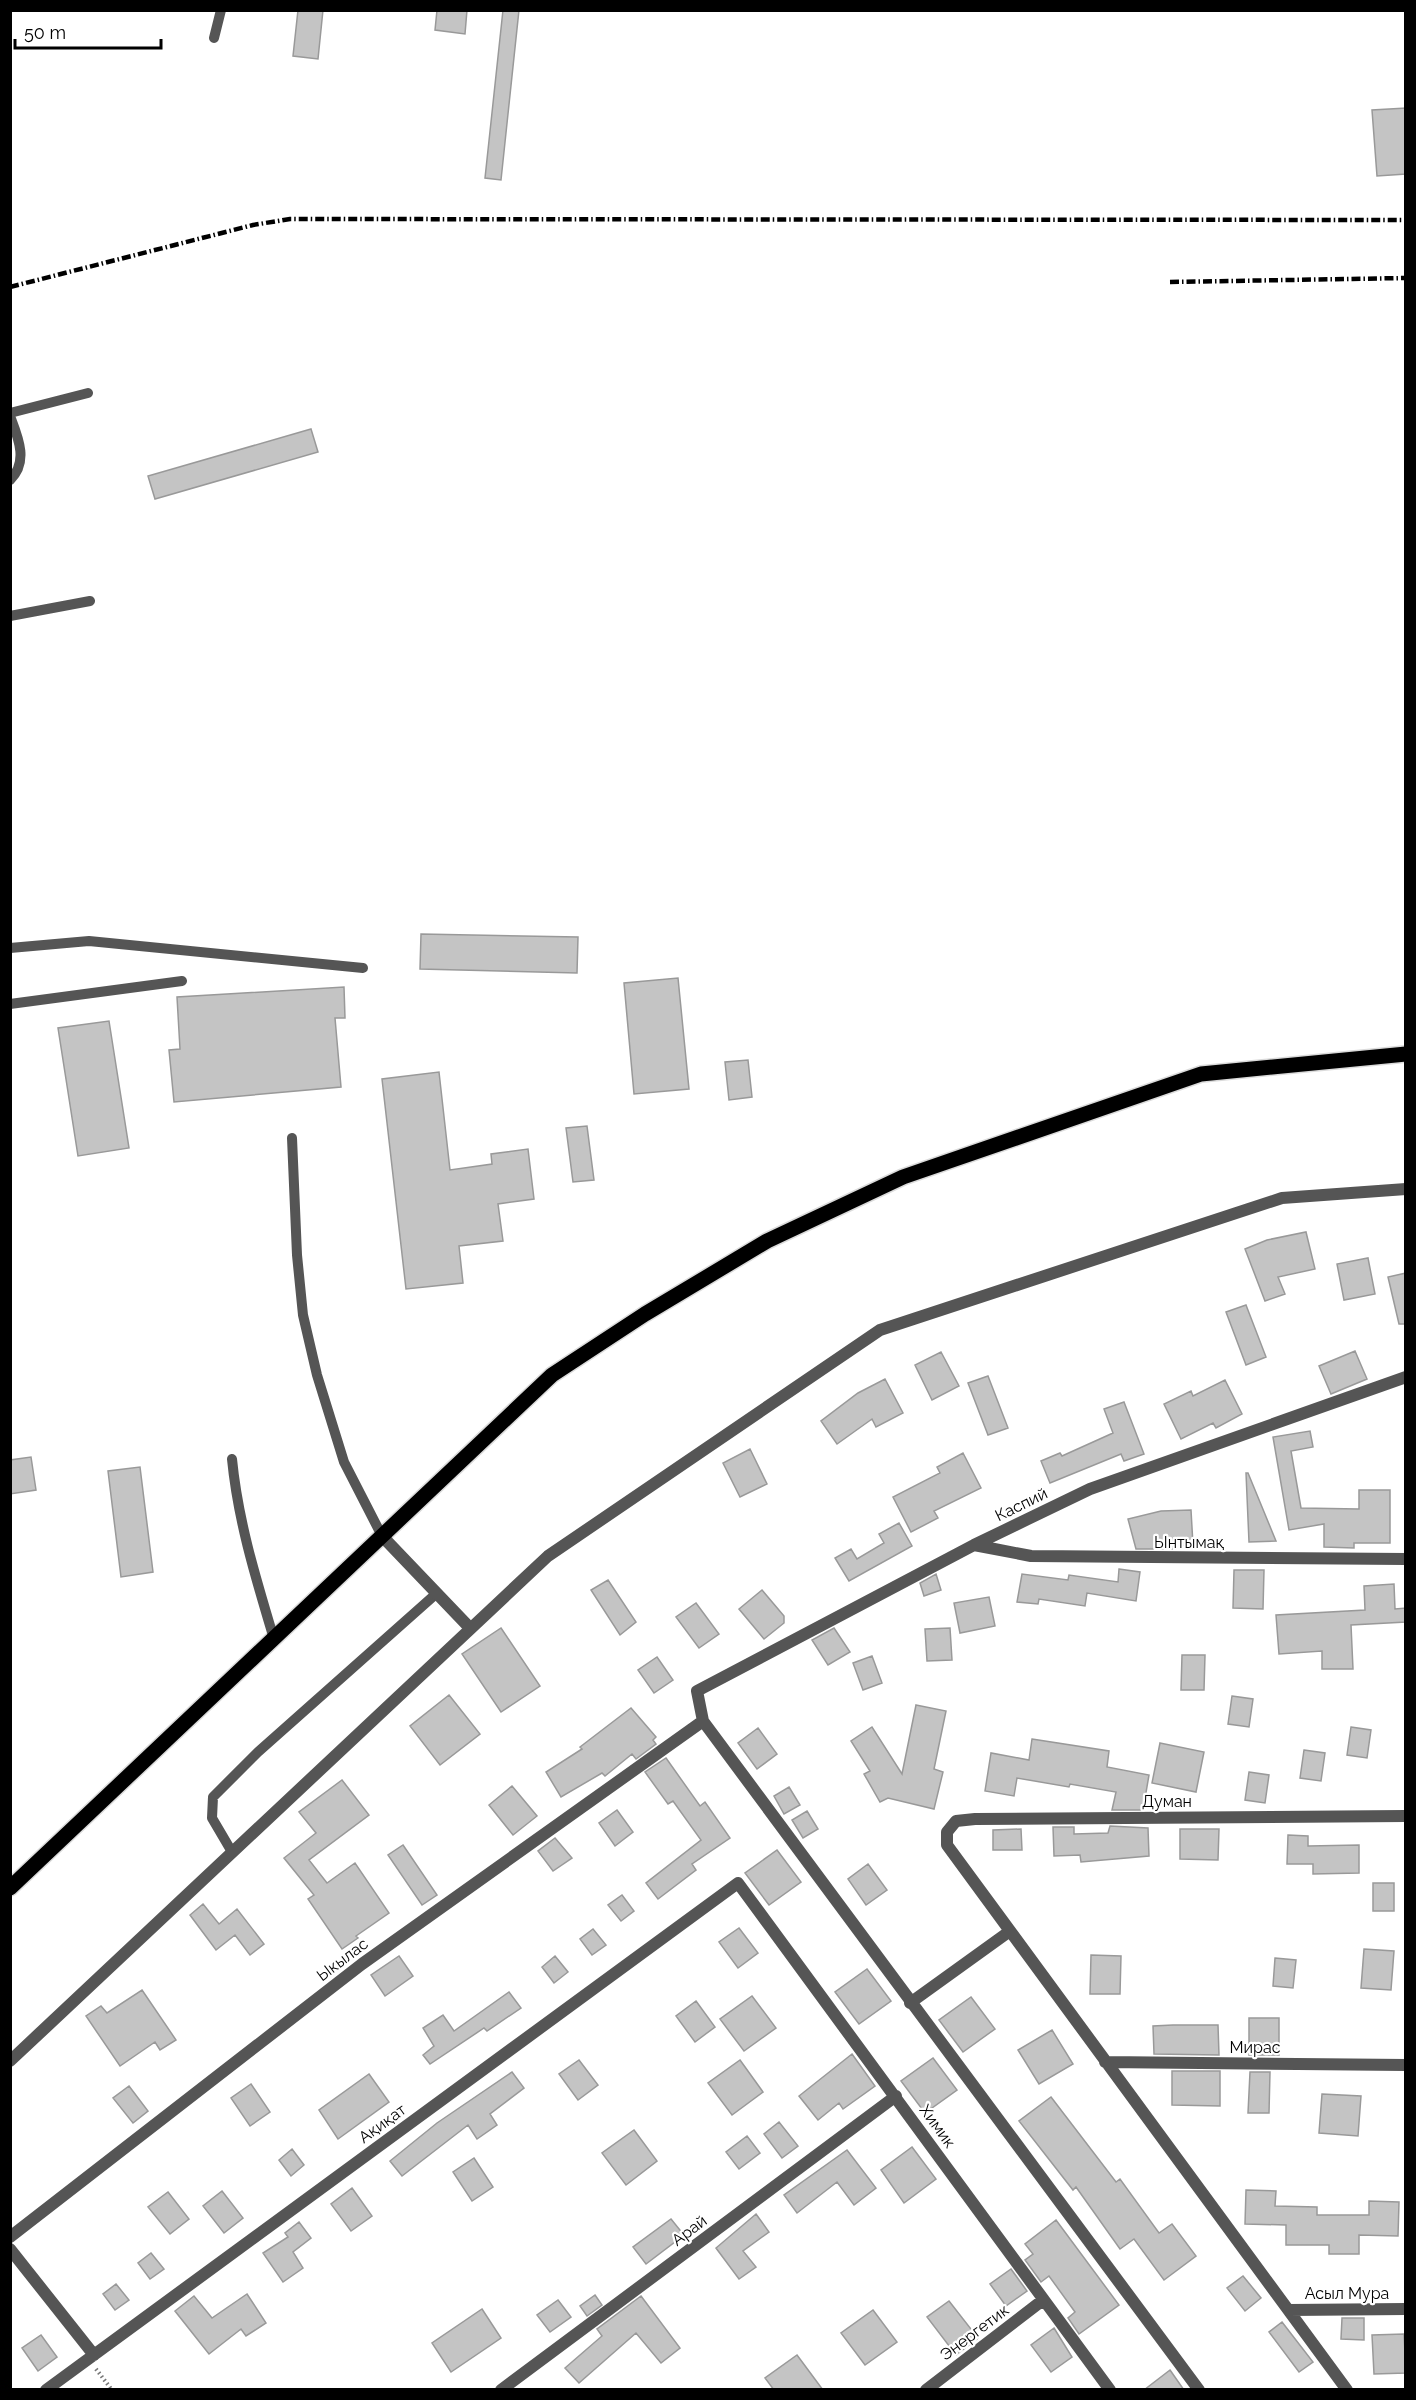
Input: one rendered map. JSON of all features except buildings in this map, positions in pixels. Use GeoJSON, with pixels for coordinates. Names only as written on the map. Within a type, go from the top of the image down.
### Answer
{"type":"FeatureCollection","features":[{"type":"Feature","properties":{"kind":"main road"},"geometry":{"type":"LineString","coordinates":[[10,1888],[552,1375],[645,1314],[767,1241],[903,1177],[1201,1074],[1406,1054]]}},
{"type":"Feature","properties":{"kind":"street"},"geometry":{"type":"LineString","coordinates":[[10,2061],[469,1627],[548,1556],[880,1330],[1282,1198],[1406,1189]]}},
{"type":"Feature","properties":{"kind":"street","name":"Каспий"},"geometry":{"type":"LineString","coordinates":[[703,1721],[697,1691],[974,1545],[1090,1489],[1406,1377]]}},
{"type":"Feature","properties":{"kind":"street"},"geometry":{"type":"LineString","coordinates":[[382,1536],[469,1627]]}},
{"type":"Feature","properties":{"kind":"street","name":"Ынтымақ"},"geometry":{"type":"LineString","coordinates":[[974,1545],[1031,1556],[1406,1559]]}},
{"type":"Feature","properties":{"kind":"street"},"geometry":{"type":"LineString","coordinates":[[703,1721],[1199,2390]]}},
{"type":"Feature","properties":{"kind":"street","name":"Ыкылас"},"geometry":{"type":"LineString","coordinates":[[10,2237],[362,1964],[703,1721]]}},
{"type":"Feature","properties":{"kind":"street","name":"Думан"},"geometry":{"type":"LineString","coordinates":[[1010,1931],[947,1845],[947,1832],[956,1821],[1406,1816]]}},
{"type":"Feature","properties":{"kind":"street","name":"Химик"},"geometry":{"type":"LineString","coordinates":[[738,1883],[1110,2390]]}},
{"type":"Feature","properties":{"kind":"street","name":"Ақиқат"},"geometry":{"type":"LineString","coordinates":[[46,2390],[738,1883]]}},
{"type":"Feature","properties":{"kind":"street"},"geometry":{"type":"LineString","coordinates":[[910,2003],[1010,1931],[1347,2390]]}},
{"type":"Feature","properties":{"kind":"street","name":"Мирас"},"geometry":{"type":"LineString","coordinates":[[1105,2062],[1406,2065]]}},
{"type":"Feature","properties":{"kind":"street","name":"Арай"},"geometry":{"type":"LineString","coordinates":[[501,2390],[896,2096]]}},
{"type":"Feature","properties":{"kind":"street"},"geometry":{"type":"LineString","coordinates":[[10,2249],[92,2356]]}},
{"type":"Feature","properties":{"kind":"street","name":"Энергетик"},"geometry":{"type":"LineString","coordinates":[[926,2390],[1043,2300]]}},
{"type":"Feature","properties":{"kind":"street","name":"Асыл Мура"},"geometry":{"type":"LineString","coordinates":[[1289,2310],[1406,2309]]}},
{"type":"Feature","properties":{"kind":"lane"},"geometry":{"type":"LineString","coordinates":[[214,38],[221,10]]}},
{"type":"Feature","properties":{"kind":"lane"},"geometry":{"type":"LineString","coordinates":[[10,480],[20,466],[21,446],[10,415],[88,393]]}},
{"type":"Feature","properties":{"kind":"lane"},"geometry":{"type":"LineString","coordinates":[[10,616],[90,601]]}},
{"type":"Feature","properties":{"kind":"lane"},"geometry":{"type":"LineString","coordinates":[[10,948],[89,941],[363,968]]}},
{"type":"Feature","properties":{"kind":"lane"},"geometry":{"type":"LineString","coordinates":[[10,1004],[182,981]]}},
{"type":"Feature","properties":{"kind":"lane"},"geometry":{"type":"LineString","coordinates":[[292,1138],[297,1255],[303,1315],[317,1375],[344,1462],[382,1536]]}},
{"type":"Feature","properties":{"kind":"lane"},"geometry":{"type":"LineString","coordinates":[[232,1459],[236,1503],[243,1536],[274,1639]]}},
{"type":"Feature","properties":{"kind":"lane"},"geometry":{"type":"LineString","coordinates":[[232,1852],[212,1818],[213,1797],[258,1752],[437,1593]]}},
{"type":"Feature","properties":{"kind":"path"},"geometry":{"type":"LineString","coordinates":[[92,2356],[112,2390]]}},
{"type":"Feature","properties":{"kind":"railway"},"geometry":{"type":"LineString","coordinates":[[10,287],[253,225],[290,219],[1406,220]]}},
{"type":"Feature","properties":{"kind":"railway"},"geometry":{"type":"LineString","coordinates":[[1170,282],[1406,278]]}}]}
